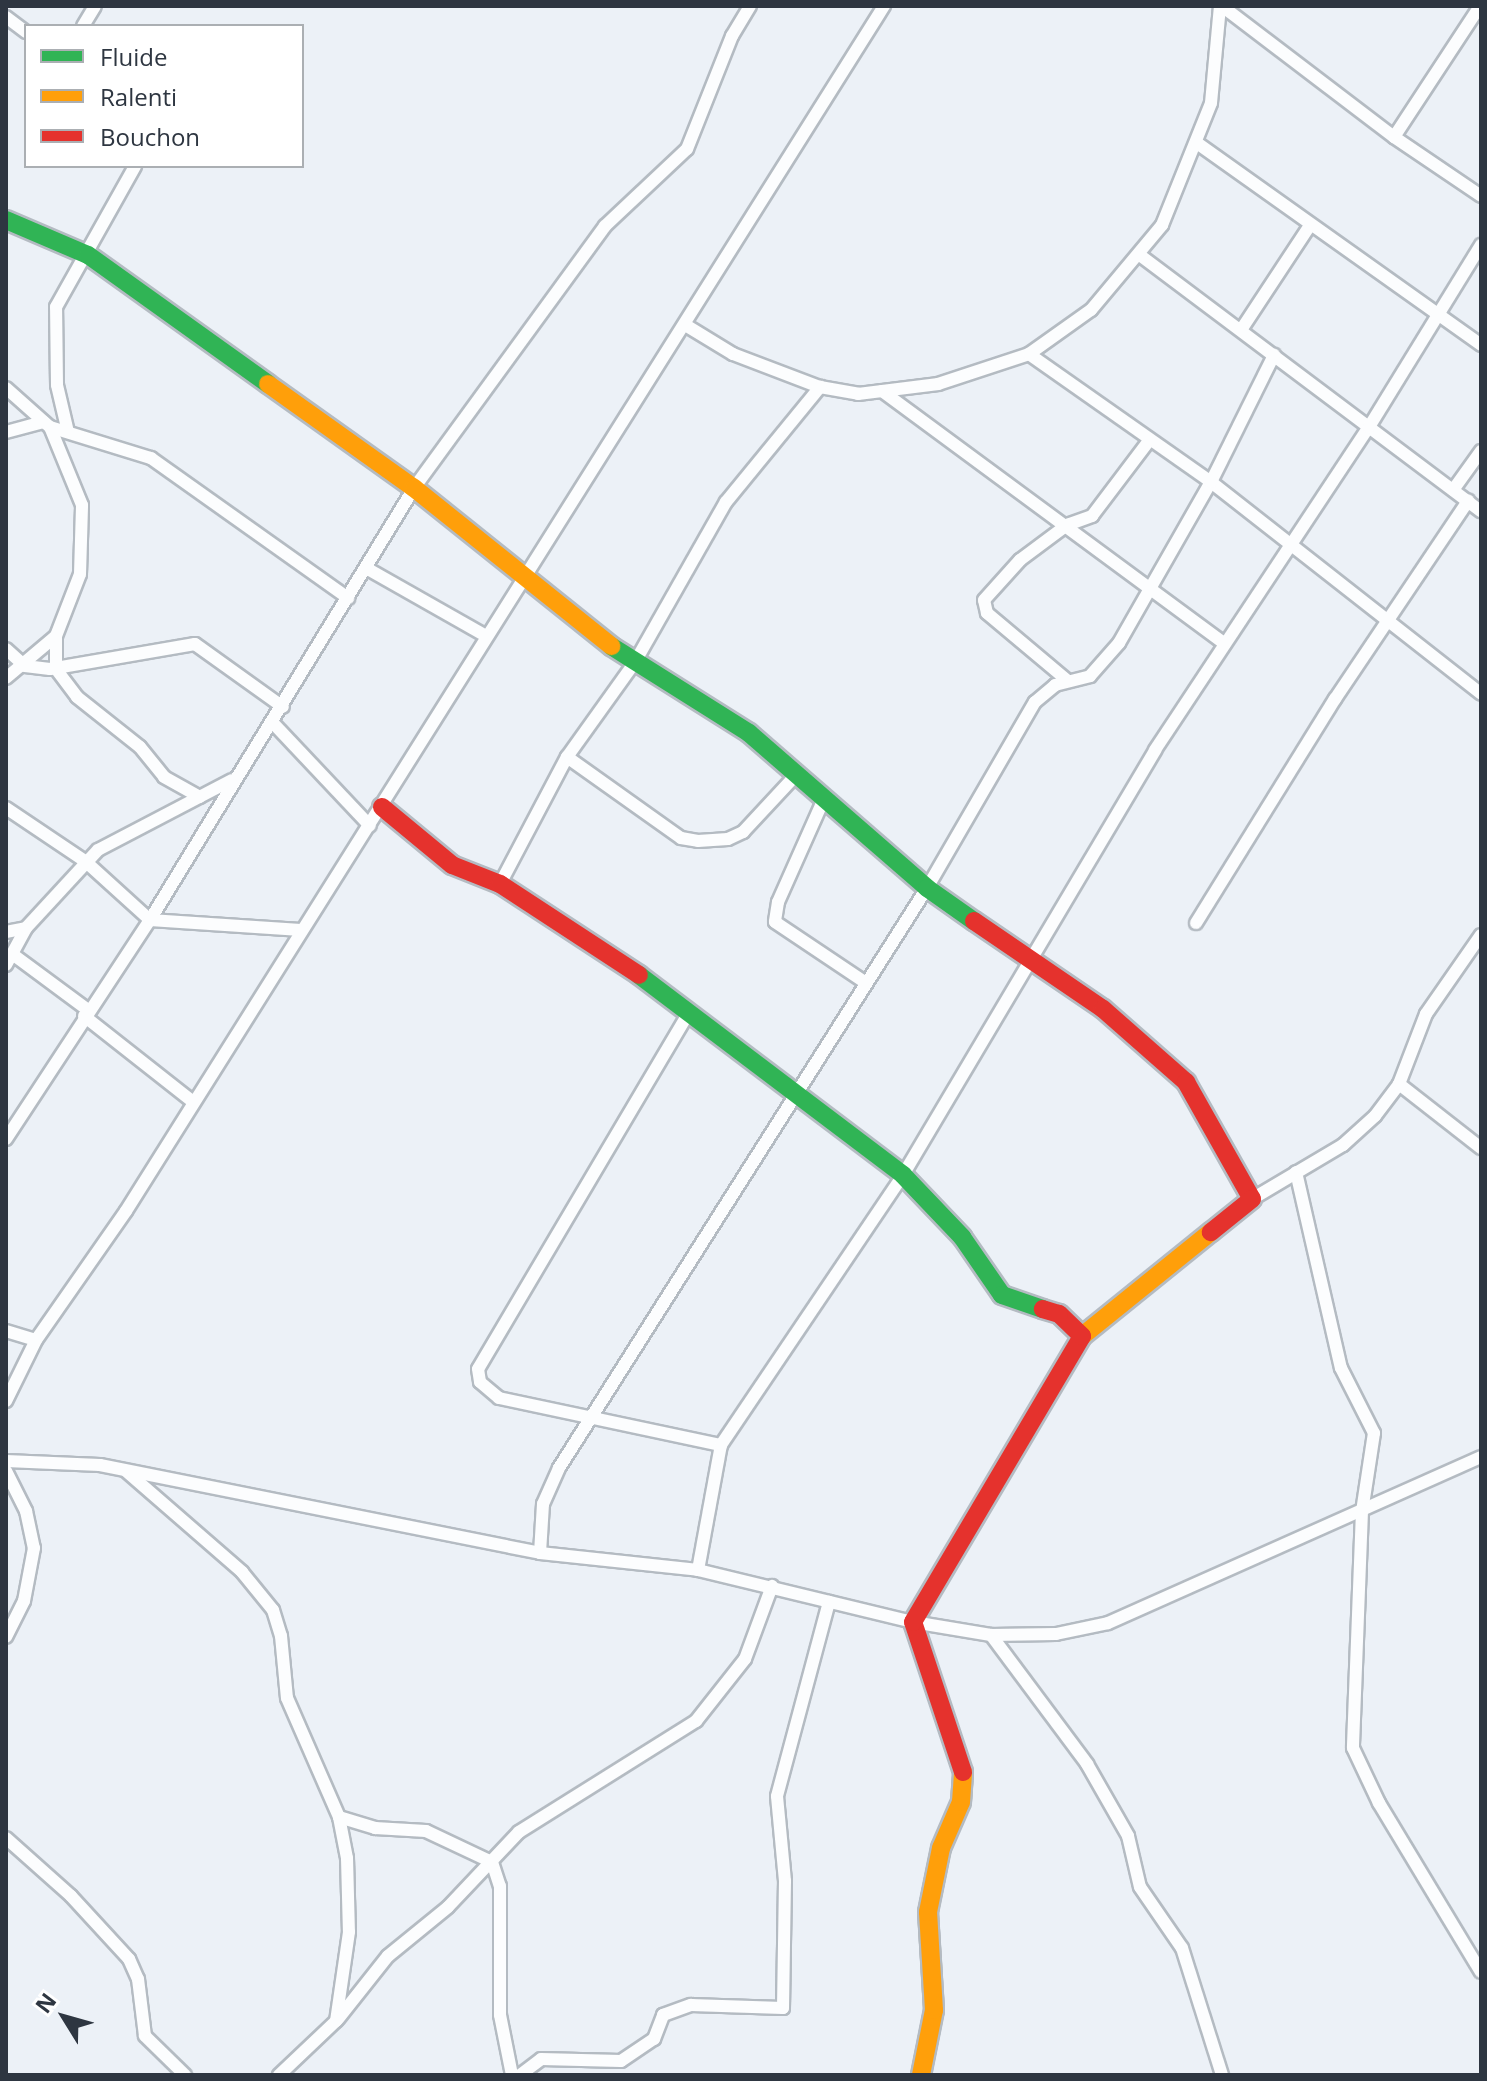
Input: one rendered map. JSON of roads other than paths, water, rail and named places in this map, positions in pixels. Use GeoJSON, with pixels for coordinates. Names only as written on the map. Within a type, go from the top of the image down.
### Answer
{"type":"FeatureCollection","features":[{"type":"Feature","properties":{"kind":"street"},"geometry":{"type":"LineString","coordinates":[[84,24],[95,6]]}},
{"type":"Feature","properties":{"kind":"street"},"geometry":{"type":"LineString","coordinates":[[6,1139],[150,920],[233,780],[283,707],[414,488],[605,226],[687,149],[732,36],[750,6]]}},
{"type":"Feature","properties":{"kind":"street"},"geometry":{"type":"LineString","coordinates":[[6,1401],[36,1340],[126,1211],[192,1101],[382,807],[521,577],[687,326],[884,6]]}},
{"type":"Feature","properties":{"kind":"street"},"geometry":{"type":"LineString","coordinates":[[687,326],[733,354],[820,387],[858,394],[938,384],[1029,354],[1091,310],[1141,256],[1179,191],[1197,143],[1218,63],[1221,6]]}},
{"type":"Feature","properties":{"kind":"street"},"geometry":{"type":"LineString","coordinates":[[1221,6],[1394,137],[1481,196]]}},
{"type":"Feature","properties":{"kind":"street"},"geometry":{"type":"LineString","coordinates":[[1394,137],[1480,6]]}},
{"type":"Feature","properties":{"kind":"street"},"geometry":{"type":"LineString","coordinates":[[6,17],[24,30]]}},
{"type":"Feature","properties":{"kind":"street"},"geometry":{"type":"LineString","coordinates":[[1197,143],[1309,227],[1440,312],[1481,345]]}},
{"type":"Feature","properties":{"kind":"street"},"geometry":{"type":"LineString","coordinates":[[68,432],[56,375],[56,307],[88,255],[134,168]]}},
{"type":"Feature","properties":{"kind":"street"},"geometry":{"type":"LineString","coordinates":[[6,220],[88,255],[414,488],[521,577],[635,662],[749,733],[823,801],[927,888],[1103,1009],[1186,1082],[1252,1199]]}},
{"type":"Feature","properties":{"kind":"street"},"geometry":{"type":"LineString","coordinates":[[1241,330],[1309,227]]}},
{"type":"Feature","properties":{"kind":"street"},"geometry":{"type":"LineString","coordinates":[[698,1570],[721,1445],[903,1175],[1155,750],[1369,427],[1481,245]]}},
{"type":"Feature","properties":{"kind":"street"},"geometry":{"type":"LineString","coordinates":[[1141,256],[1481,511]]}},
{"type":"Feature","properties":{"kind":"street"},"geometry":{"type":"LineString","coordinates":[[1029,354],[1148,442],[1211,482],[1289,546],[1389,618],[1481,694]]}},
{"type":"Feature","properties":{"kind":"street"},"geometry":{"type":"LineString","coordinates":[[540,1553],[549,1488],[927,888],[1035,702],[1044,690],[1100,670],[1211,482],[1274,355]]}},
{"type":"Feature","properties":{"kind":"street"},"geometry":{"type":"LineString","coordinates":[[500,884],[567,757],[635,662],[726,502],[820,387]]}},
{"type":"Feature","properties":{"kind":"street"},"geometry":{"type":"LineString","coordinates":[[6,388],[47,424],[151,458],[348,598]]}},
{"type":"Feature","properties":{"kind":"street"},"geometry":{"type":"LineString","coordinates":[[882,391],[1225,644]]}},
{"type":"Feature","properties":{"kind":"street"},"geometry":{"type":"LineString","coordinates":[[6,432],[47,424]]}},
{"type":"Feature","properties":{"kind":"street"},"geometry":{"type":"LineString","coordinates":[[47,424],[82,513],[80,574],[56,636],[56,669],[77,697],[140,747],[164,777],[200,797]]}},
{"type":"Feature","properties":{"kind":"street"},"geometry":{"type":"LineString","coordinates":[[1068,681],[983,605],[1020,560],[1067,525],[1092,516],[1148,442]]}},
{"type":"Feature","properties":{"kind":"street"},"geometry":{"type":"LineString","coordinates":[[1453,490],[1481,451]]}},
{"type":"Feature","properties":{"kind":"street"},"geometry":{"type":"LineString","coordinates":[[1196,923],[1389,618],[1468,501]]}},
{"type":"Feature","properties":{"kind":"street"},"geometry":{"type":"LineString","coordinates":[[366,568],[486,636]]}},
{"type":"Feature","properties":{"kind":"street"},"geometry":{"type":"LineString","coordinates":[[6,678],[25,666],[56,636]]}},
{"type":"Feature","properties":{"kind":"street"},"geometry":{"type":"LineString","coordinates":[[6,649],[25,666],[56,669],[195,644],[283,707]]}},
{"type":"Feature","properties":{"kind":"street"},"geometry":{"type":"LineString","coordinates":[[273,723],[370,826]]}},
{"type":"Feature","properties":{"kind":"street"},"geometry":{"type":"LineString","coordinates":[[567,757],[655,822],[681,838],[698,841],[728,839],[743,832],[795,776]]}},
{"type":"Feature","properties":{"kind":"street"},"geometry":{"type":"LineString","coordinates":[[192,1101],[86,1013],[11,960],[26,928],[85,861],[113,841],[233,780]]}},
{"type":"Feature","properties":{"kind":"street"},"geometry":{"type":"LineString","coordinates":[[823,801],[778,902],[775,922],[866,983]]}},
{"type":"Feature","properties":{"kind":"street"},"geometry":{"type":"LineString","coordinates":[[382,807],[452,865],[500,884],[579,932],[903,1175],[962,1237],[1002,1295],[1059,1314],[1082,1336]]}},
{"type":"Feature","properties":{"kind":"street"},"geometry":{"type":"LineString","coordinates":[[6,808],[85,861],[150,920],[301,930]]}},
{"type":"Feature","properties":{"kind":"street"},"geometry":{"type":"LineString","coordinates":[[6,932],[26,928]]}},
{"type":"Feature","properties":{"kind":"street"},"geometry":{"type":"LineString","coordinates":[[913,1622],[1082,1336],[1252,1199],[1343,1145],[1375,1116],[1399,1084],[1426,1014],[1481,935]]}},
{"type":"Feature","properties":{"kind":"street"},"geometry":{"type":"LineString","coordinates":[[688,1014],[478,1369],[480,1382],[499,1398],[596,1415],[721,1445]]}},
{"type":"Feature","properties":{"kind":"street"},"geometry":{"type":"LineString","coordinates":[[1399,1084],[1481,1148]]}},
{"type":"Feature","properties":{"kind":"street"},"geometry":{"type":"LineString","coordinates":[[1296,1172],[1341,1368],[1374,1433],[1362,1511],[1353,1748],[1379,1803],[1481,1972]]}},
{"type":"Feature","properties":{"kind":"street"},"geometry":{"type":"LineString","coordinates":[[6,1331],[36,1340]]}},
{"type":"Feature","properties":{"kind":"street"},"geometry":{"type":"LineString","coordinates":[[6,1461],[126,1471],[540,1553],[698,1570],[913,1622],[991,1635],[1056,1634],[1108,1623],[1481,1457]]}},
{"type":"Feature","properties":{"kind":"street"},"geometry":{"type":"LineString","coordinates":[[6,1471],[26,1511],[34,1548],[24,1601],[6,1637]]}},
{"type":"Feature","properties":{"kind":"street"},"geometry":{"type":"LineString","coordinates":[[126,1471],[242,1572],[273,1610],[281,1636],[287,1698],[339,1817],[347,1858],[349,1932],[336,2021]]}},
{"type":"Feature","properties":{"kind":"street"},"geometry":{"type":"LineString","coordinates":[[279,2075],[336,2021],[388,1956],[536,1819],[696,1721],[745,1659],[772,1586]]}},
{"type":"Feature","properties":{"kind":"street"},"geometry":{"type":"LineString","coordinates":[[520,2075],[541,2059],[621,2061],[654,2039],[663,2015],[691,2005],[783,2008],[785,1881],[777,1796],[829,1602]]}},
{"type":"Feature","properties":{"kind":"street"},"geometry":{"type":"LineString","coordinates":[[913,1622],[961,1754],[964,1779],[961,1802],[941,1848],[928,1912],[934,2010],[921,2075]]}},
{"type":"Feature","properties":{"kind":"street"},"geometry":{"type":"LineString","coordinates":[[991,1635],[1087,1764],[1128,1836],[1140,1887],[1182,1948],[1222,2075]]}},
{"type":"Feature","properties":{"kind":"street"},"geometry":{"type":"LineString","coordinates":[[339,1817],[375,1828],[426,1831],[492,1862],[500,1886],[500,2015],[512,2075]]}},
{"type":"Feature","properties":{"kind":"street"},"geometry":{"type":"LineString","coordinates":[[6,1838],[71,1896],[129,1959],[138,1979],[145,2036],[185,2075]]}}]}
